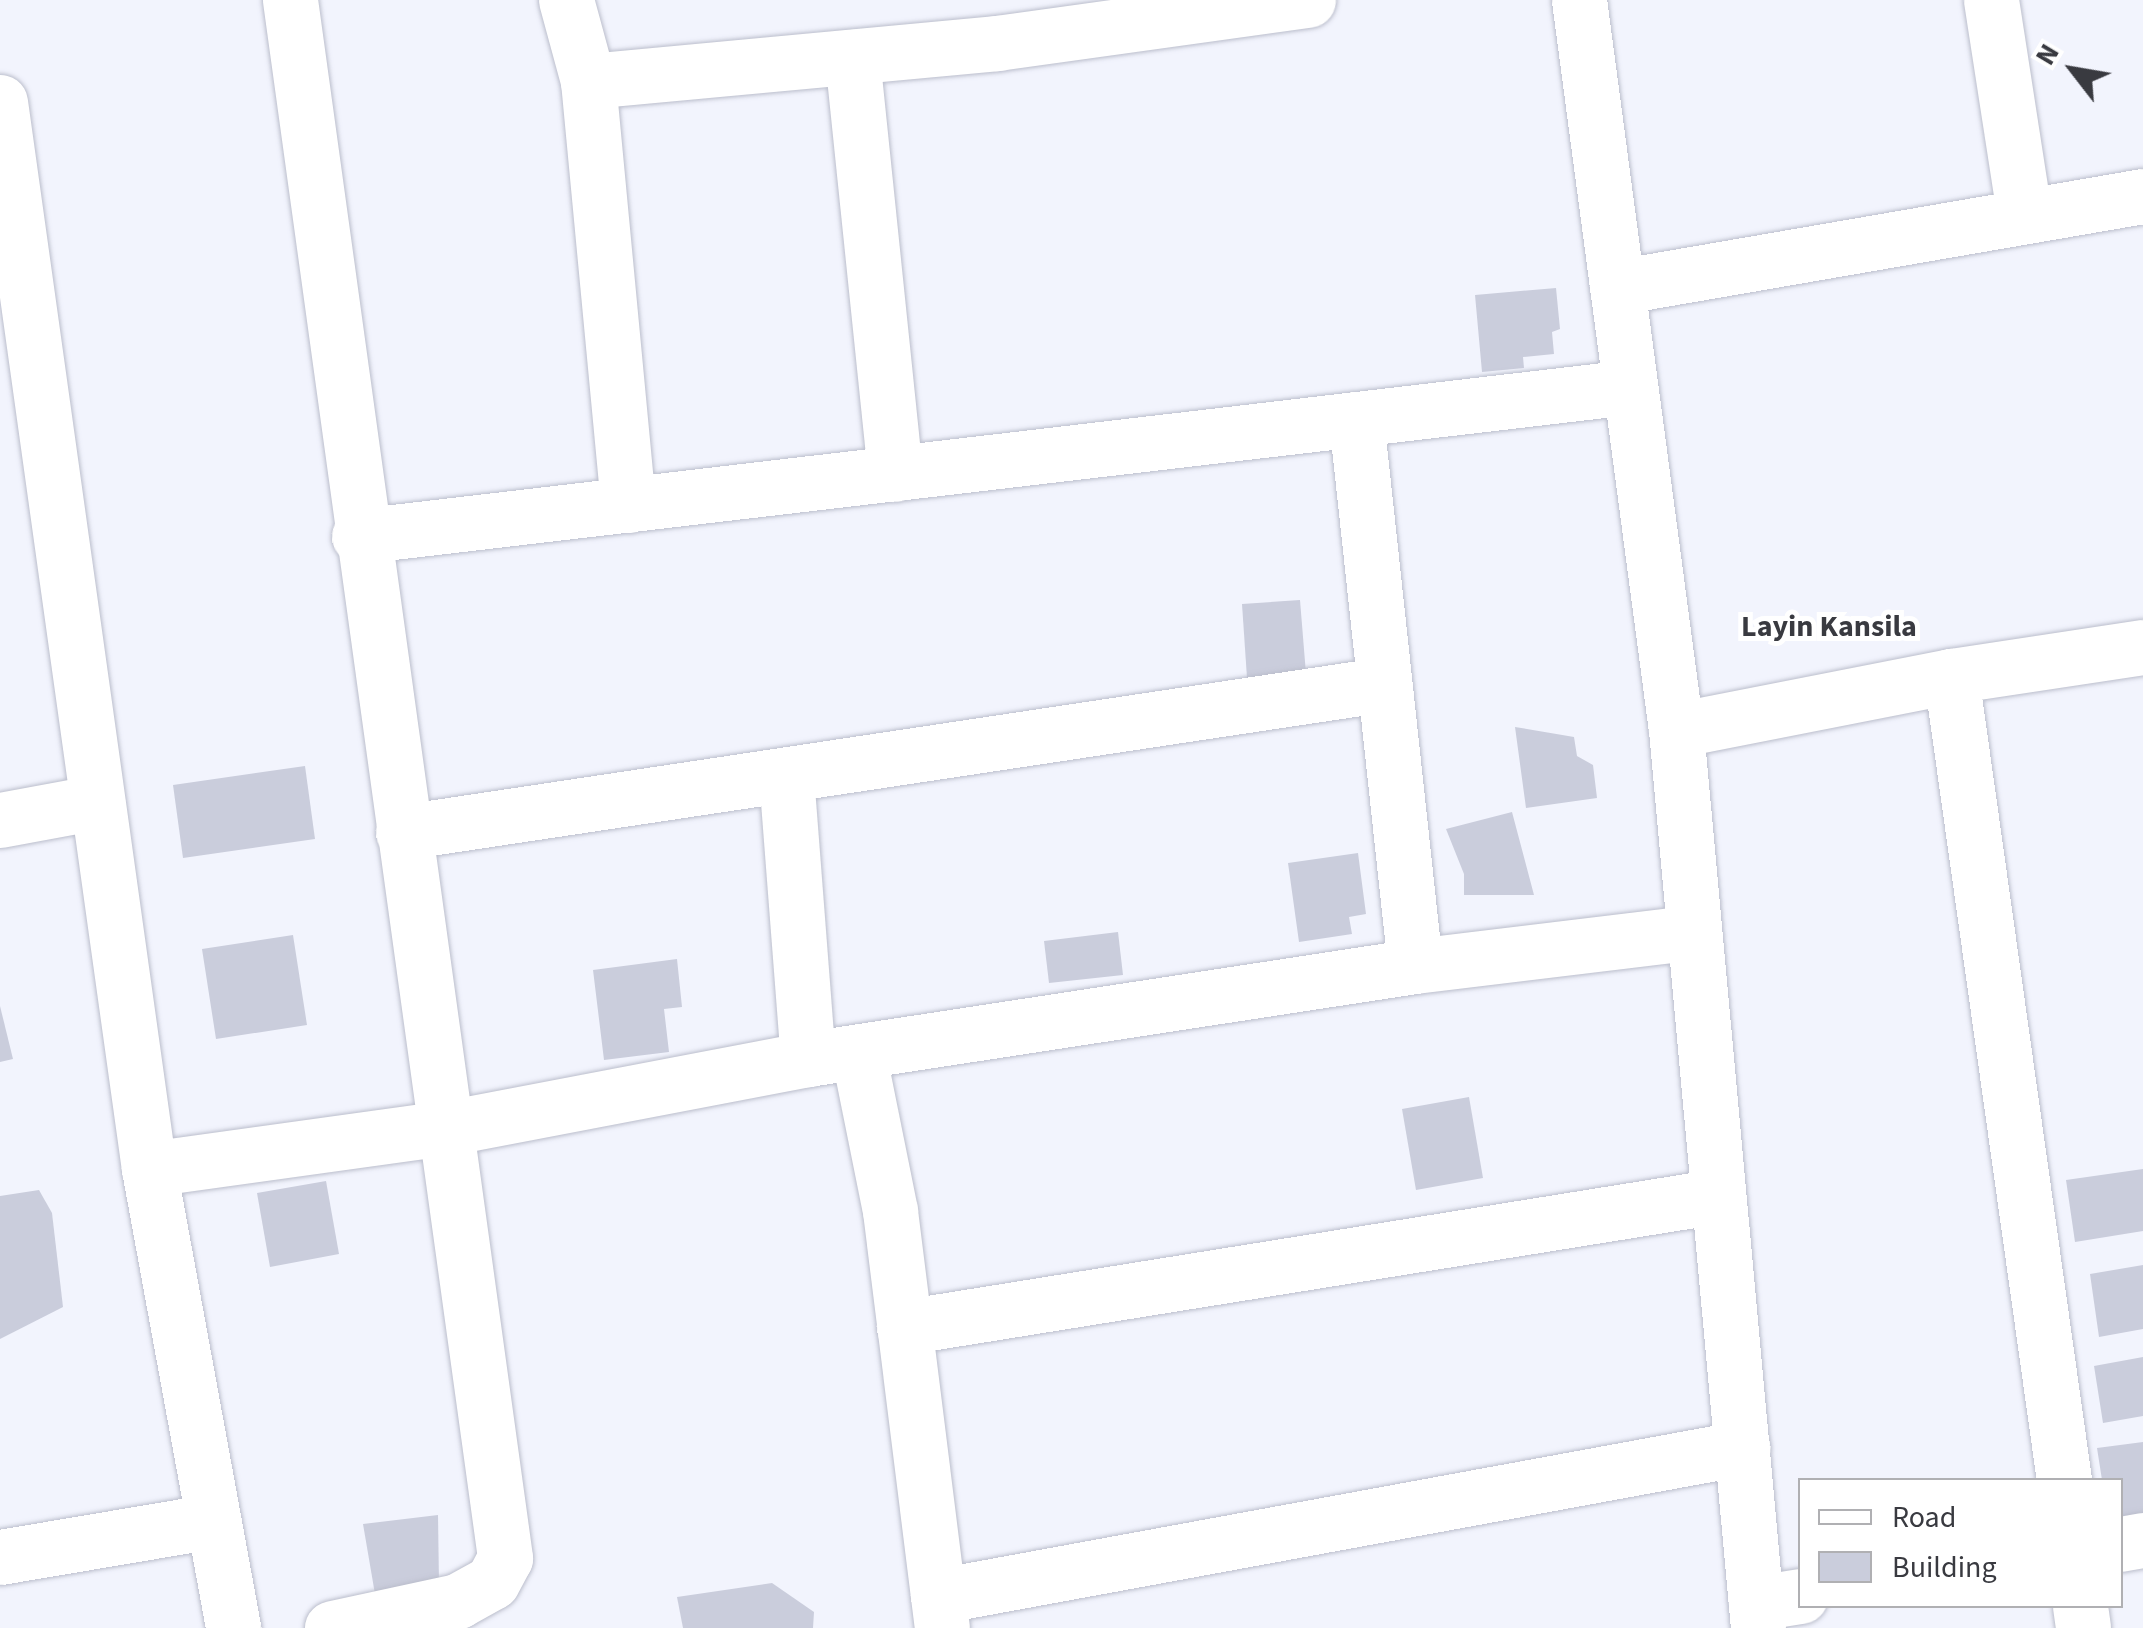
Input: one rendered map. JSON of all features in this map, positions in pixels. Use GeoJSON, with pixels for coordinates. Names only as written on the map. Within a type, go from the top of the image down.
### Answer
{"type":"FeatureCollection","features":[{"type":"Feature","properties":{"kind":"street"},"geometry":{"type":"LineString","coordinates":[[290,0],[360,536],[505,1558],[492,1582],[458,1601],[332,1628]]}},
{"type":"Feature","properties":{"kind":"street"},"geometry":{"type":"LineString","coordinates":[[566,0],[588,81],[628,505]]}},
{"type":"Feature","properties":{"kind":"street"},"geometry":{"type":"LineString","coordinates":[[588,81],[852,56],[1308,0]]}},
{"type":"Feature","properties":{"kind":"street"},"geometry":{"type":"LineString","coordinates":[[1579,0],[1676,730],[1742,1448],[1771,1609]]}},
{"type":"Feature","properties":{"kind":"street"},"geometry":{"type":"LineString","coordinates":[[1990,0],[2024,212]]}},
{"type":"Feature","properties":{"kind":"street"},"geometry":{"type":"LineString","coordinates":[[852,56],[895,474]]}},
{"type":"Feature","properties":{"kind":"street"},"geometry":{"type":"LineString","coordinates":[[0,102],[19,372],[97,802],[149,1169],[232,1628]]}},
{"type":"Feature","properties":{"kind":"street"},"geometry":{"type":"LineString","coordinates":[[1617,286],[2024,212],[2143,196]]}},
{"type":"Feature","properties":{"kind":"street"},"geometry":{"type":"LineString","coordinates":[[360,536],[1630,387]]}},
{"type":"Feature","properties":{"kind":"street"},"geometry":{"type":"LineString","coordinates":[[1356,420],[1380,685],[1415,966]]}},
{"type":"Feature","properties":{"kind":"street"},"geometry":{"type":"LineString","coordinates":[[1676,730],[1951,676],[2143,646]]}},
{"type":"Feature","properties":{"kind":"street"},"geometry":{"type":"LineString","coordinates":[[1951,676],[2064,1478]]}},
{"type":"Feature","properties":{"kind":"street"},"geometry":{"type":"LineString","coordinates":[[402,832],[1380,685]]}},
{"type":"Feature","properties":{"kind":"street"},"geometry":{"type":"LineString","coordinates":[[786,775],[833,1056],[890,1211],[940,1612],[1742,1448]]}},
{"type":"Feature","properties":{"kind":"street"},"geometry":{"type":"LineString","coordinates":[[0,820],[97,802]]}},
{"type":"Feature","properties":{"kind":"street"},"geometry":{"type":"LineString","coordinates":[[149,1169],[446,1128],[833,1056],[1415,966],[1694,932]]}},
{"type":"Feature","properties":{"kind":"street"},"geometry":{"type":"LineString","coordinates":[[904,1326],[1718,1196]]}},
{"type":"Feature","properties":{"kind":"street"},"geometry":{"type":"LineString","coordinates":[[0,1557],[212,1521]]}},
{"type":"Feature","properties":{"kind":"building"},"geometry":{"type":"Polygon","coordinates":[[[1556,288],[1560,329],[1552,332],[1554,354],[1523,357],[1524,368],[1482,372],[1475,295],[1556,288]]]}},
{"type":"Feature","properties":{"kind":"building"},"geometry":{"type":"Polygon","coordinates":[[[1300,600],[1306,674],[1247,678],[1242,604],[1300,600]]]}},
{"type":"Feature","properties":{"kind":"building"},"geometry":{"type":"Polygon","coordinates":[[[1515,727],[1574,737],[1577,756],[1593,765],[1597,798],[1526,808],[1515,727]]]}},
{"type":"Feature","properties":{"kind":"building"},"geometry":{"type":"Polygon","coordinates":[[[305,766],[315,839],[183,858],[173,785],[305,766]]]}},
{"type":"Feature","properties":{"kind":"building"},"geometry":{"type":"Polygon","coordinates":[[[1512,812],[1534,895],[1464,895],[1464,874],[1446,829],[1512,812]]]}},
{"type":"Feature","properties":{"kind":"building"},"geometry":{"type":"Polygon","coordinates":[[[1358,853],[1366,914],[1349,917],[1352,934],[1299,942],[1288,863],[1358,853]]]}},
{"type":"Feature","properties":{"kind":"building"},"geometry":{"type":"Polygon","coordinates":[[[1118,932],[1123,975],[1049,983],[1044,941],[1118,932]]]}},
{"type":"Feature","properties":{"kind":"building"},"geometry":{"type":"Polygon","coordinates":[[[293,935],[307,1025],[216,1039],[202,949],[293,935]]]}},
{"type":"Feature","properties":{"kind":"building"},"geometry":{"type":"Polygon","coordinates":[[[677,959],[682,1007],[664,1009],[669,1052],[604,1060],[593,970],[677,959]]]}},
{"type":"Feature","properties":{"kind":"building"},"geometry":{"type":"Polygon","coordinates":[[[0,1006],[13,1059],[0,1062],[0,1006]]]}},
{"type":"Feature","properties":{"kind":"building"},"geometry":{"type":"Polygon","coordinates":[[[1469,1097],[1483,1178],[1416,1190],[1402,1109],[1469,1097]]]}},
{"type":"Feature","properties":{"kind":"building"},"geometry":{"type":"Polygon","coordinates":[[[2143,1169],[2143,1231],[2075,1242],[2066,1180],[2143,1169]]]}},
{"type":"Feature","properties":{"kind":"building"},"geometry":{"type":"Polygon","coordinates":[[[326,1181],[339,1254],[270,1267],[257,1193],[326,1181]]]}},
{"type":"Feature","properties":{"kind":"building"},"geometry":{"type":"Polygon","coordinates":[[[39,1190],[52,1213],[63,1307],[0,1339],[0,1196],[39,1190]]]}},
{"type":"Feature","properties":{"kind":"building"},"geometry":{"type":"Polygon","coordinates":[[[2143,1265],[2143,1329],[2099,1337],[2090,1274],[2143,1265]]]}},
{"type":"Feature","properties":{"kind":"building"},"geometry":{"type":"Polygon","coordinates":[[[2143,1357],[2143,1416],[2103,1423],[2094,1366],[2143,1357]]]}},
{"type":"Feature","properties":{"kind":"building"},"geometry":{"type":"Polygon","coordinates":[[[2143,1442],[2143,1522],[2123,1525],[2123,1478],[2102,1478],[2097,1448],[2143,1442]]]}},
{"type":"Feature","properties":{"kind":"building"},"geometry":{"type":"Polygon","coordinates":[[[438,1515],[439,1584],[376,1600],[363,1524],[438,1515]]]}},
{"type":"Feature","properties":{"kind":"building"},"geometry":{"type":"Polygon","coordinates":[[[772,1583],[814,1612],[813,1628],[683,1628],[677,1597],[772,1583]]]}},
{"type":"Feature","properties":{"kind":"district","name":"Layin Kansila"},"geometry":{"type":"Point","coordinates":[1829,627]}}]}
